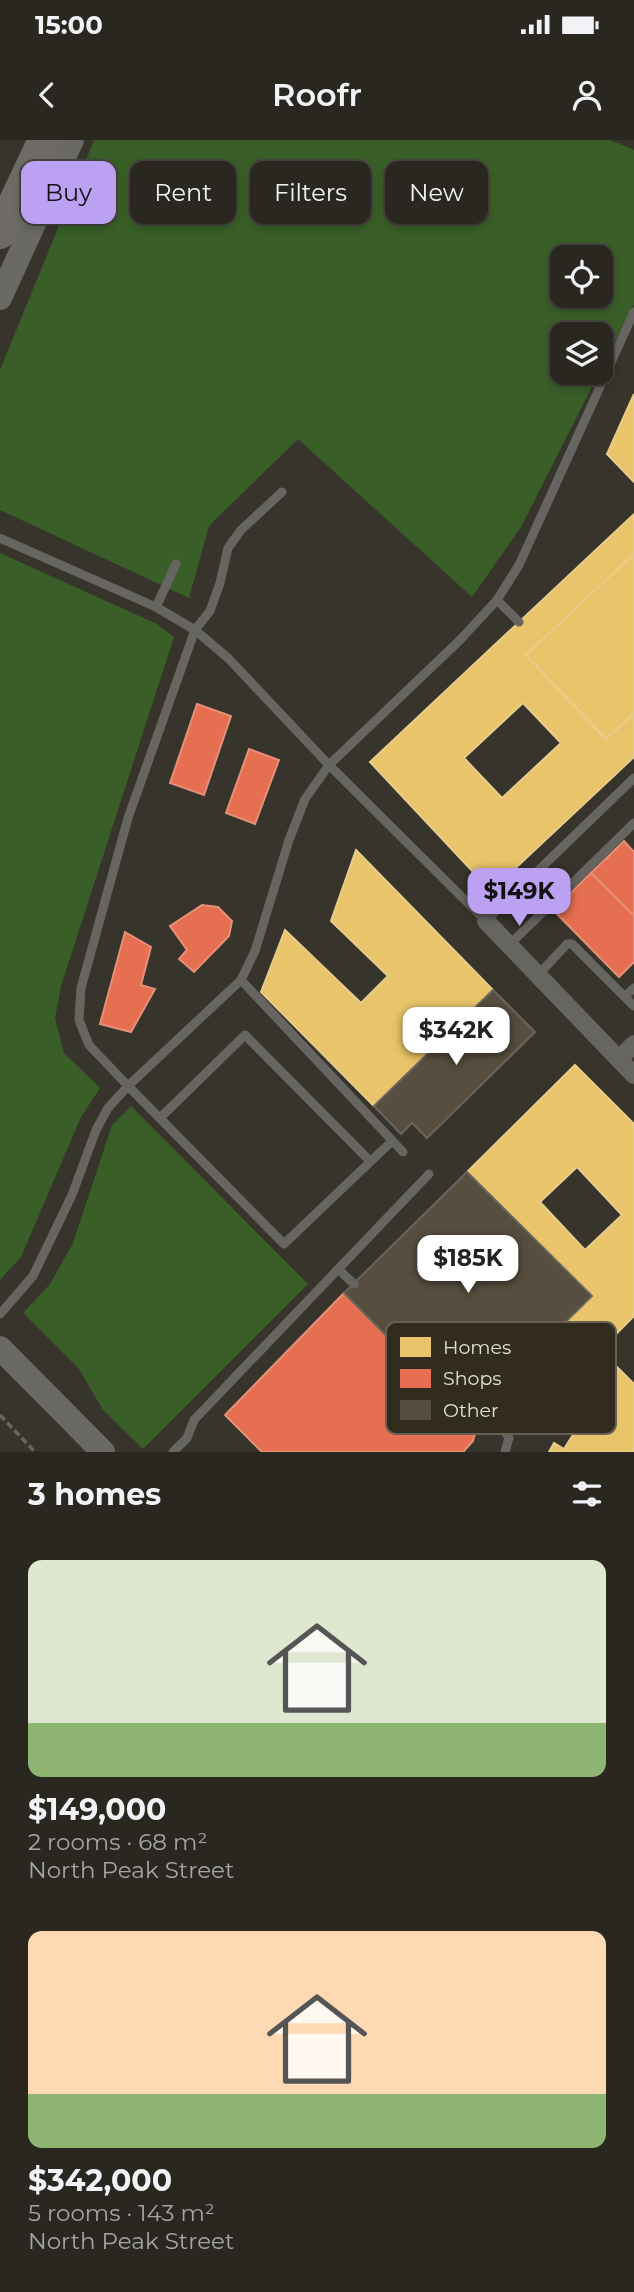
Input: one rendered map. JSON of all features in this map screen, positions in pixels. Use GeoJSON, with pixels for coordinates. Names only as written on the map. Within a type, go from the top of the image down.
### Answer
{"type":"FeatureCollection","features":[{"type":"Feature","properties":{"kind":"highway"},"geometry":{"type":"LineString","coordinates":[[0,233],[44,140]]}},
{"type":"Feature","properties":{"kind":"main road"},"geometry":{"type":"LineString","coordinates":[[0,298],[58,198],[72,140]]}},
{"type":"Feature","properties":{"kind":"main road"},"geometry":{"type":"LineString","coordinates":[[0,1348],[103,1452]]}},
{"type":"Feature","properties":{"kind":"street"},"geometry":{"type":"LineString","coordinates":[[486,921],[634,1075]]}},
{"type":"Feature","properties":{"kind":"street"},"geometry":{"type":"LineString","coordinates":[[619,1059],[634,1044]]}},
{"type":"Feature","properties":{"kind":"lane"},"geometry":{"type":"LineString","coordinates":[[0,1314],[33,1276],[51,1244],[96,1130],[108,1108],[241,980],[255,951],[297,819],[306,799],[329,765],[460,640],[497,600],[519,565],[634,312]]}},
{"type":"Feature","properties":{"kind":"lane"},"geometry":{"type":"LineString","coordinates":[[282,492],[242,530],[228,548],[210,611],[195,630],[128,818],[81,988],[79,1020],[89,1045],[284,1244],[392,1141]]}},
{"type":"Feature","properties":{"kind":"lane"},"geometry":{"type":"LineString","coordinates":[[0,538],[156,607],[195,630],[228,659],[329,765],[486,921],[634,778]]}},
{"type":"Feature","properties":{"kind":"lane"},"geometry":{"type":"LineString","coordinates":[[156,607],[176,564]]}},
{"type":"Feature","properties":{"kind":"lane"},"geometry":{"type":"LineString","coordinates":[[497,600],[519,622]]}},
{"type":"Feature","properties":{"kind":"lane"},"geometry":{"type":"LineString","coordinates":[[509,945],[634,823]]}},
{"type":"Feature","properties":{"kind":"lane"},"geometry":{"type":"LineString","coordinates":[[538,975],[567,944],[572,944],[634,1006]]}},
{"type":"Feature","properties":{"kind":"lane"},"geometry":{"type":"LineString","coordinates":[[241,980],[380,1120],[392,1141],[403,1152]]}},
{"type":"Feature","properties":{"kind":"lane"},"geometry":{"type":"LineString","coordinates":[[625,996],[634,988]]}},
{"type":"Feature","properties":{"kind":"lane"},"geometry":{"type":"LineString","coordinates":[[160,1118],[245,1035],[370,1161]]}},
{"type":"Feature","properties":{"kind":"lane"},"geometry":{"type":"LineString","coordinates":[[173,1452],[187,1438],[194,1420],[429,1174]]}},
{"type":"Feature","properties":{"kind":"lane"},"geometry":{"type":"LineString","coordinates":[[339,1270],[354,1284]]}},
{"type":"Feature","properties":{"kind":"lane"},"geometry":{"type":"LineString","coordinates":[[505,1452],[509,1438],[506,1434]]}},
{"type":"Feature","properties":{"kind":"path"},"geometry":{"type":"LineString","coordinates":[[0,1415],[35,1452]]}},
{"type":"Feature","properties":{"kind":"green space"},"geometry":{"type":"Polygon","coordinates":[[[94,140],[610,140],[634,150],[634,304],[613,345],[613,322],[550,322],[550,385],[593,385],[521,527],[472,597],[298,439],[209,526],[189,598],[0,510],[0,370],[60,224],[116,224],[116,161],[85,161],[94,140]]]}},
{"type":"Feature","properties":{"kind":"green space"},"geometry":{"type":"Polygon","coordinates":[[[0,553],[157,624],[174,637],[61,986],[55,1019],[64,1053],[100,1088],[81,1117],[21,1257],[0,1280],[0,553]]]}},
{"type":"Feature","properties":{"kind":"green space"},"geometry":{"type":"Polygon","coordinates":[[[131,1106],[308,1284],[143,1449],[103,1410],[79,1369],[23,1313],[50,1284],[73,1243],[112,1125],[131,1106]]]}},
{"type":"Feature","properties":{"kind":"building: Homes"},"geometry":{"type":"Polygon","coordinates":[[[634,394],[634,482],[607,454],[634,394]]]}},
{"type":"Feature","properties":{"kind":"building: Homes"},"geometry":{"type":"Polygon","coordinates":[[[634,514],[634,554],[526,655],[606,739],[634,713],[634,757],[491,891],[370,762],[634,514]],[[523,703],[464,758],[502,798],[561,743],[523,703]]]}},
{"type":"Feature","properties":{"kind":"building: Homes"},"geometry":{"type":"Polygon","coordinates":[[[634,554],[634,713],[606,739],[526,655],[634,554]]]}},
{"type":"Feature","properties":{"kind":"building: Homes"},"geometry":{"type":"Polygon","coordinates":[[[356,850],[493,990],[374,1106],[261,992],[285,930],[361,1003],[388,976],[331,921],[356,850]]]}},
{"type":"Feature","properties":{"kind":"building: Homes"},"geometry":{"type":"Polygon","coordinates":[[[575,1065],[634,1124],[634,1316],[616,1334],[616,1322],[565,1322],[592,1296],[467,1172],[575,1065]],[[577,1167],[540,1202],[585,1250],[622,1215],[577,1167]]]}},
{"type":"Feature","properties":{"kind":"building: Homes"},"geometry":{"type":"Polygon","coordinates":[[[616,1366],[634,1384],[634,1452],[549,1452],[554,1443],[564,1449],[573,1434],[616,1434],[616,1366]]]}},
{"type":"Feature","properties":{"kind":"building: Shops"},"geometry":{"type":"Polygon","coordinates":[[[197,704],[231,716],[204,795],[170,783],[197,704]]]}},
{"type":"Feature","properties":{"kind":"building: Shops"},"geometry":{"type":"Polygon","coordinates":[[[249,749],[279,760],[255,824],[226,813],[249,749]]]}},
{"type":"Feature","properties":{"kind":"building: Shops"},"geometry":{"type":"Polygon","coordinates":[[[624,841],[634,852],[634,916],[591,873],[624,841]]]}},
{"type":"Feature","properties":{"kind":"building: Shops"},"geometry":{"type":"Polygon","coordinates":[[[591,873],[634,916],[634,962],[619,977],[553,910],[591,873]]]}},
{"type":"Feature","properties":{"kind":"building: Shops"},"geometry":{"type":"Polygon","coordinates":[[[202,905],[218,907],[232,921],[229,936],[194,972],[179,959],[187,950],[170,926],[202,905]]]}},
{"type":"Feature","properties":{"kind":"building: Shops"},"geometry":{"type":"Polygon","coordinates":[[[125,932],[151,947],[141,985],[155,989],[131,1032],[100,1024],[125,932]]]}},
{"type":"Feature","properties":{"kind":"building: Shops"},"geometry":{"type":"Polygon","coordinates":[[[344,1293],[386,1335],[386,1434],[475,1434],[473,1441],[463,1452],[262,1452],[225,1415],[344,1293]]]}},
{"type":"Feature","properties":{"kind":"building: Other"},"geometry":{"type":"Polygon","coordinates":[[[493,990],[535,1032],[427,1138],[412,1123],[401,1134],[374,1106],[493,990]]]}},
{"type":"Feature","properties":{"kind":"building: Other"},"geometry":{"type":"Polygon","coordinates":[[[467,1172],[592,1296],[566,1322],[386,1322],[386,1335],[344,1293],[467,1172]]]}}]}
